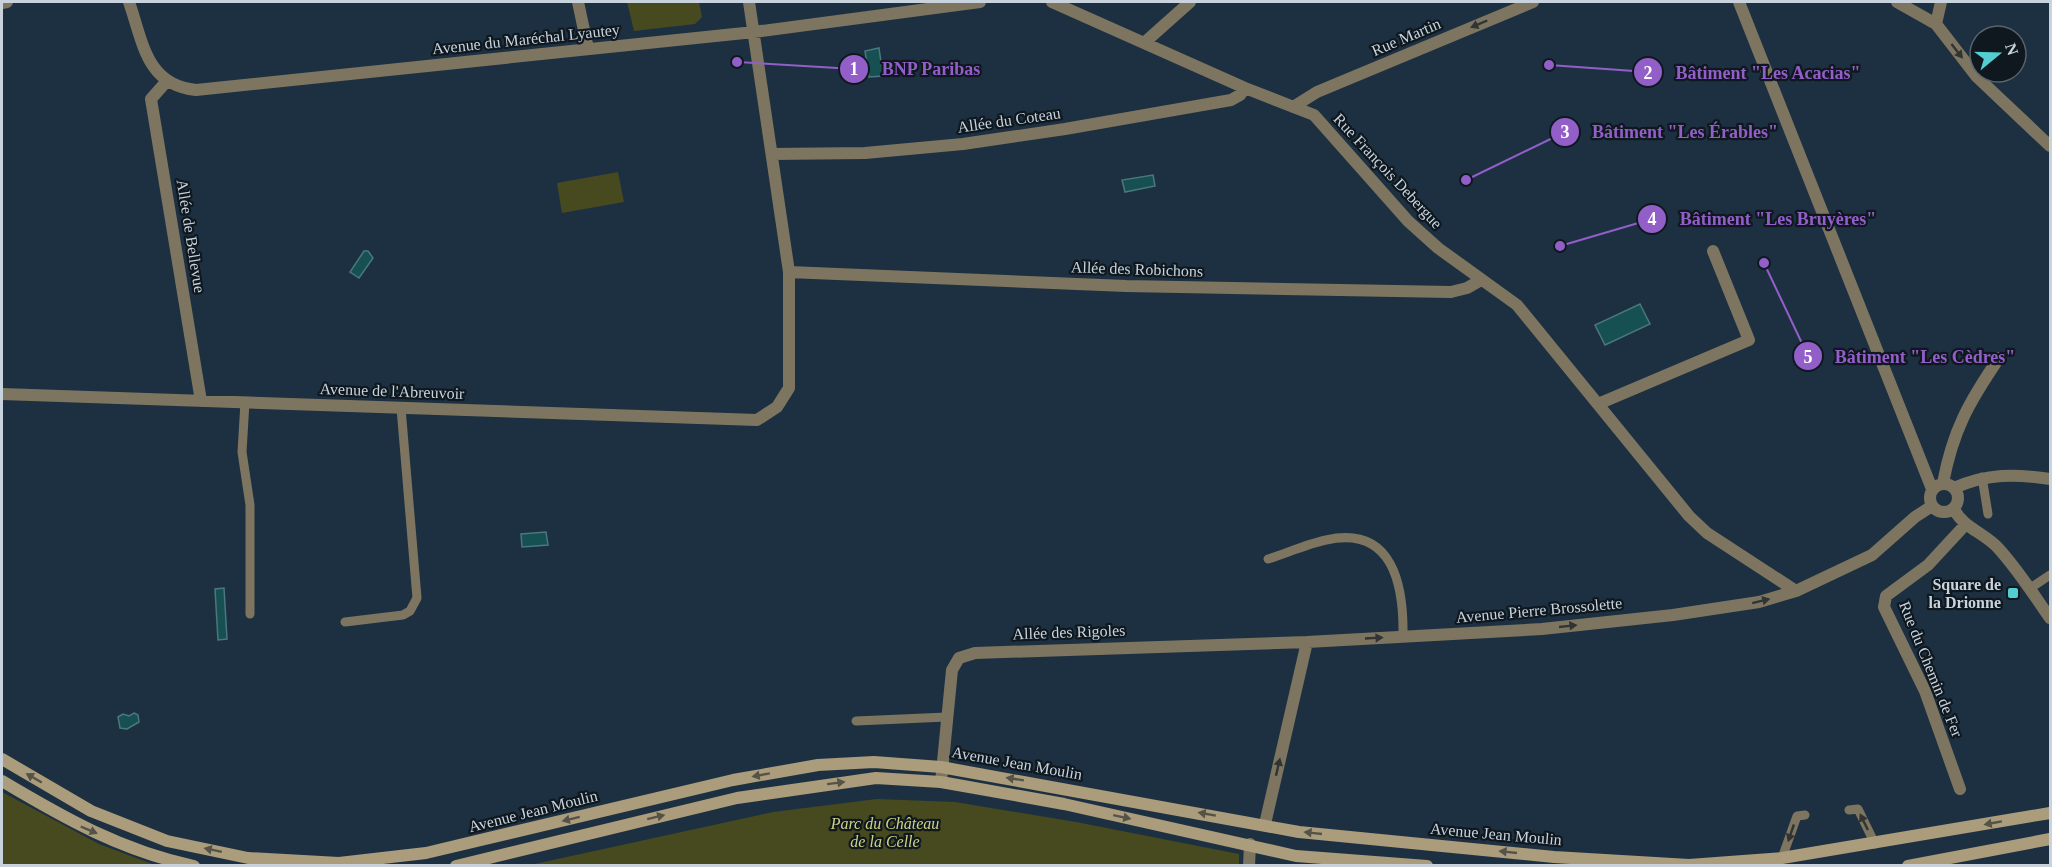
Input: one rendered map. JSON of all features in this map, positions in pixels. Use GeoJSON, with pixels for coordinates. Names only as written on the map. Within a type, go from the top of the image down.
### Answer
{"type":"FeatureCollection","features":[{"type":"Feature","properties":{"kind":"main road","name":"Avenue Jean Moulin"},"geometry":{"type":"LineString","coordinates":[[2,759],[91,811],[167,841],[248,858],[339,863],[426,853],[733,780],[818,765],[874,762],[941,767],[1322,834],[1689,865],[1782,858],[2050,813]]}},
{"type":"Feature","properties":{"kind":"main road","name":"Avenue Jean Moulin"},"geometry":{"type":"LineString","coordinates":[[456,866],[737,798],[876,778],[940,782],[1065,804],[1296,856],[1427,866]]}},
{"type":"Feature","properties":{"kind":"main road"},"geometry":{"type":"LineString","coordinates":[[2,781],[83,828],[162,859],[194,866]]}},
{"type":"Feature","properties":{"kind":"main road"},"geometry":{"type":"LineString","coordinates":[[1908,866],[2050,839]]}},
{"type":"Feature","properties":{"kind":"street"},"geometry":{"type":"LineString","coordinates":[[2,3],[7,2]]}},
{"type":"Feature","properties":{"kind":"street"},"geometry":{"type":"LineString","coordinates":[[129,2],[148,58],[155,71],[166,82]]}},
{"type":"Feature","properties":{"kind":"street"},"geometry":{"type":"LineString","coordinates":[[578,2],[588,50]]}},
{"type":"Feature","properties":{"kind":"street"},"geometry":{"type":"LineString","coordinates":[[749,2],[789,272]]}},
{"type":"Feature","properties":{"kind":"street","name":"Avenue du Maréchal Lyautey"},"geometry":{"type":"LineString","coordinates":[[166,82],[182,89],[196,90],[754,32],[980,2]]}},
{"type":"Feature","properties":{"kind":"street","name":"Rue François Debergue"},"geometry":{"type":"LineString","coordinates":[[1052,2],[1245,88],[1314,115],[1408,221],[1516,305],[1689,516],[1707,532],[1796,591]]}},
{"type":"Feature","properties":{"kind":"street"},"geometry":{"type":"LineString","coordinates":[[1144,43],[1190,2]]}},
{"type":"Feature","properties":{"kind":"street","name":"Rue Martin"},"geometry":{"type":"LineString","coordinates":[[1293,107],[1322,89],[1533,2]]}},
{"type":"Feature","properties":{"kind":"street"},"geometry":{"type":"LineString","coordinates":[[1740,2],[1943,487],[1959,498],[1954,509],[1942,513],[1932,506],[1930,500],[1943,487],[1982,477],[2021,475],[2050,479]]}},
{"type":"Feature","properties":{"kind":"street"},"geometry":{"type":"LineString","coordinates":[[1896,2],[1936,24],[1977,77],[2048,144]]}},
{"type":"Feature","properties":{"kind":"street"},"geometry":{"type":"LineString","coordinates":[[1936,24],[1941,2]]}},
{"type":"Feature","properties":{"kind":"street","name":"Allée de Bellevue"},"geometry":{"type":"LineString","coordinates":[[166,82],[151,99],[201,401]]}},
{"type":"Feature","properties":{"kind":"street","name":"Allée du Coteau"},"geometry":{"type":"LineString","coordinates":[[772,154],[865,153],[1018,137],[1231,100],[1240,95],[1245,88]]}},
{"type":"Feature","properties":{"kind":"street"},"geometry":{"type":"LineString","coordinates":[[1598,404],[1749,340],[1713,251]]}},
{"type":"Feature","properties":{"kind":"street","name":"Avenue de l'Abreuvoir"},"geometry":{"type":"LineString","coordinates":[[2,394],[757,420],[777,407],[789,388],[789,272]]}},
{"type":"Feature","properties":{"kind":"street","name":"Allée des Robichons"},"geometry":{"type":"LineString","coordinates":[[789,272],[1126,286],[1451,292],[1467,288],[1481,280]]}},
{"type":"Feature","properties":{"kind":"street"},"geometry":{"type":"LineString","coordinates":[[1943,487],[1948,457],[1966,407],[1999,358]]}},
{"type":"Feature","properties":{"kind":"street","name":"Avenue Pierre Brossolette"},"geometry":{"type":"LineString","coordinates":[[1307,642],[1542,629],[1673,615],[1759,602],[1796,591],[1872,555],[1915,517],[1932,506]]}},
{"type":"Feature","properties":{"kind":"street"},"geometry":{"type":"LineString","coordinates":[[1954,509],[1959,520],[1988,537],[2050,618]]}},
{"type":"Feature","properties":{"kind":"street","name":"Rue du Chemin de Fer"},"geometry":{"type":"LineString","coordinates":[[1960,789],[1925,691],[1884,607],[1886,596],[1928,565],[1966,524]]}},
{"type":"Feature","properties":{"kind":"street"},"geometry":{"type":"LineString","coordinates":[[1265,824],[1307,642]]}},
{"type":"Feature","properties":{"kind":"street","name":"Allée des Rigoles"},"geometry":{"type":"LineString","coordinates":[[940,782],[952,670],[959,658],[975,653],[1307,642]]}},
{"type":"Feature","properties":{"kind":"street"},"geometry":{"type":"LineString","coordinates":[[1249,866],[1250,844]]}},
{"type":"Feature","properties":{"kind":"lane"},"geometry":{"type":"LineString","coordinates":[[245,402],[242,452],[250,505],[250,614]]}},
{"type":"Feature","properties":{"kind":"lane"},"geometry":{"type":"LineString","coordinates":[[345,622],[403,615],[410,611],[417,598],[401,408]]}},
{"type":"Feature","properties":{"kind":"lane"},"geometry":{"type":"LineString","coordinates":[[1982,477],[1988,514]]}},
{"type":"Feature","properties":{"kind":"lane"},"geometry":{"type":"LineString","coordinates":[[1269,559],[1326,540],[1345,538],[1374,544],[1386,554],[1395,573],[1403,637]]}},
{"type":"Feature","properties":{"kind":"lane"},"geometry":{"type":"LineString","coordinates":[[2029,589],[2050,575]]}},
{"type":"Feature","properties":{"kind":"lane"},"geometry":{"type":"LineString","coordinates":[[856,721],[947,717]]}},
{"type":"Feature","properties":{"kind":"lane"},"geometry":{"type":"LineString","coordinates":[[1849,810],[1858,809],[1875,844]]}},
{"type":"Feature","properties":{"kind":"lane"},"geometry":{"type":"LineString","coordinates":[[1782,858],[1797,816],[1805,815]]}},
{"type":"Feature","properties":{"kind":"green space"},"geometry":{"type":"Polygon","coordinates":[[[627,2],[699,2],[702,17],[695,24],[634,31],[627,2]]]}},
{"type":"Feature","properties":{"kind":"green space"},"geometry":{"type":"Polygon","coordinates":[[[618,172],[624,202],[562,213],[557,183],[618,172]]]}},
{"type":"Feature","properties":{"kind":"green space"},"geometry":{"type":"Polygon","coordinates":[[[2,792],[99,844],[155,865],[2,865],[2,792]]]}},
{"type":"Feature","properties":{"kind":"green space","name":"Parc du Château de la Celle"},"geometry":{"type":"Polygon","coordinates":[[[877,799],[955,802],[1076,822],[1239,854],[1239,865],[530,865],[773,812],[877,799]]]}},
{"type":"Feature","properties":{"kind":"shaded area"},"geometry":{"type":"Polygon","coordinates":[[[879,48],[883,76],[869,77],[865,51],[879,48]]]}},
{"type":"Feature","properties":{"kind":"shaded area"},"geometry":{"type":"Polygon","coordinates":[[[1153,175],[1155,186],[1125,192],[1122,180],[1153,175]]]}},
{"type":"Feature","properties":{"kind":"shaded area"},"geometry":{"type":"Polygon","coordinates":[[[364,251],[368,251],[373,258],[359,278],[350,272],[364,251]]]}},
{"type":"Feature","properties":{"kind":"shaded area"},"geometry":{"type":"Polygon","coordinates":[[[1640,304],[1650,324],[1605,345],[1595,325],[1640,304]]]}},
{"type":"Feature","properties":{"kind":"shaded area"},"geometry":{"type":"Polygon","coordinates":[[[546,532],[548,545],[522,547],[521,534],[546,532]]]}},
{"type":"Feature","properties":{"kind":"shaded area"},"geometry":{"type":"Polygon","coordinates":[[[224,588],[227,639],[218,640],[215,589],[224,588]]]}},
{"type":"Feature","properties":{"kind":"shaded area"},"geometry":{"type":"Polygon","coordinates":[[[134,713],[138,715],[139,722],[127,729],[120,728],[118,717],[134,713]]]}},
{"type":"Feature","properties":{"kind":"place","name":"BNP Paribas"},"geometry":{"type":"Point","coordinates":[737,62]}},
{"type":"Feature","properties":{"kind":"place","name":"Bâtiment \"Les Acacias\""},"geometry":{"type":"Point","coordinates":[1549,65]}},
{"type":"Feature","properties":{"kind":"place","name":"Bâtiment \"Les Érables\""},"geometry":{"type":"Point","coordinates":[1466,180]}},
{"type":"Feature","properties":{"kind":"place","name":"Bâtiment \"Les Bruyères\""},"geometry":{"type":"Point","coordinates":[1560,246]}},
{"type":"Feature","properties":{"kind":"place","name":"Bâtiment \"Les Cèdres\""},"geometry":{"type":"Point","coordinates":[1764,263]}},
{"type":"Feature","properties":{"kind":"place","name":"Square de la Drionne"},"geometry":{"type":"Point","coordinates":[2013,593]}}]}
